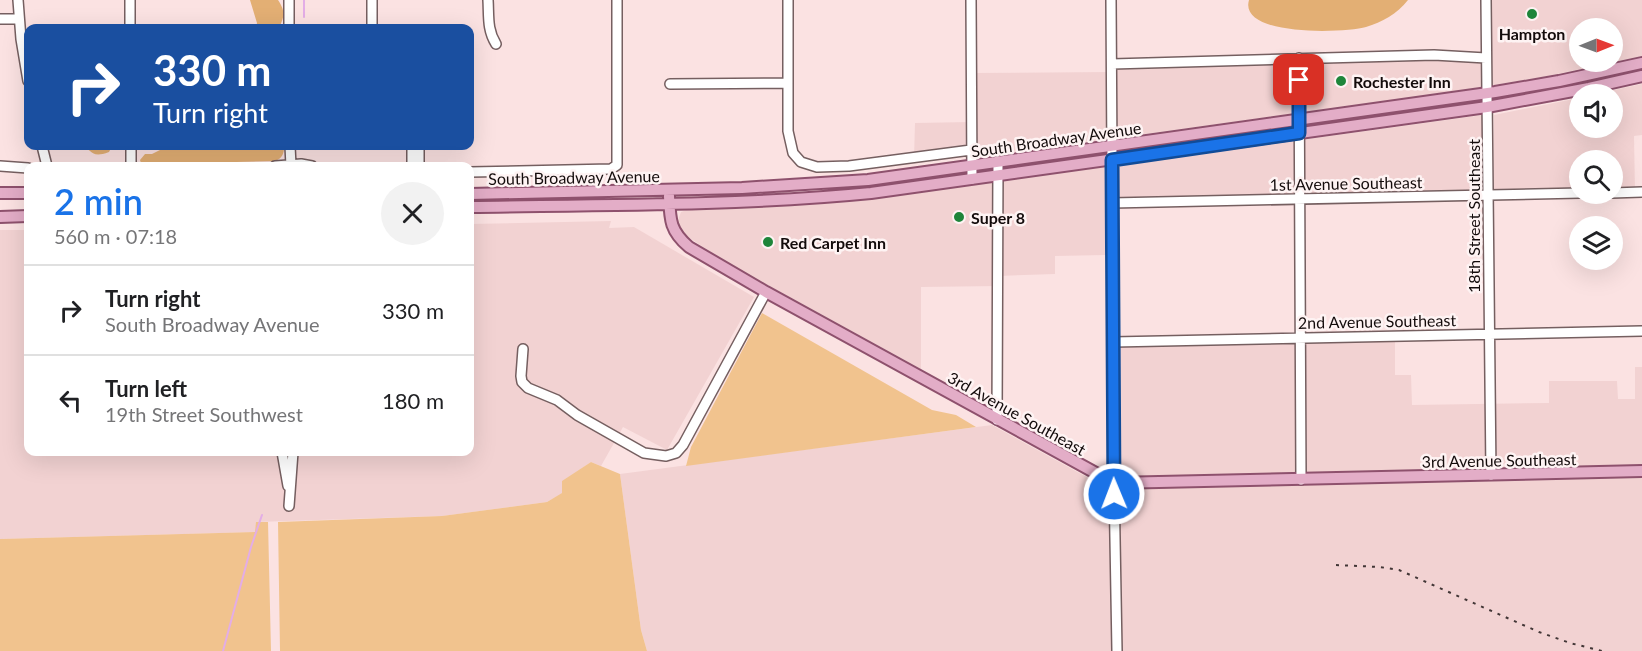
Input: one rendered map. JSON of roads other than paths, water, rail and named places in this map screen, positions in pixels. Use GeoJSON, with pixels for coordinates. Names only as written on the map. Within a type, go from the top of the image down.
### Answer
{"type":"FeatureCollection","features":[{"type":"Feature","properties":{"kind":"main road","name":"South Broadway Avenue"},"geometry":{"type":"LineString","coordinates":[[474,207],[669,203],[843,196],[1299,133],[1487,100],[1642,63]]}},
{"type":"Feature","properties":{"kind":"main road","name":"South Broadway Avenue"},"geometry":{"type":"LineString","coordinates":[[474,194],[752,188],[840,182],[1299,120],[1589,88],[1642,76]]}},
{"type":"Feature","properties":{"kind":"main road","name":"3rd Avenue Southeast"},"geometry":{"type":"LineString","coordinates":[[669,190],[670,222],[684,243],[766,292],[1114,483],[1642,471]]}},
{"type":"Feature","properties":{"kind":"main road"},"geometry":{"type":"LineString","coordinates":[[0,193],[24,193]]}},
{"type":"Feature","properties":{"kind":"main road"},"geometry":{"type":"LineString","coordinates":[[0,217],[23,217]]}},
{"type":"Feature","properties":{"kind":"street"},"geometry":{"type":"LineString","coordinates":[[18,0],[24,53]]}},
{"type":"Feature","properties":{"kind":"street"},"geometry":{"type":"LineString","coordinates":[[130,0],[130,24]]}},
{"type":"Feature","properties":{"kind":"street"},"geometry":{"type":"LineString","coordinates":[[289,0],[289,24]]}},
{"type":"Feature","properties":{"kind":"street"},"geometry":{"type":"LineString","coordinates":[[372,0],[372,24]]}},
{"type":"Feature","properties":{"kind":"street"},"geometry":{"type":"LineString","coordinates":[[488,0],[490,35],[496,44]]}},
{"type":"Feature","properties":{"kind":"street"},"geometry":{"type":"LineString","coordinates":[[474,172],[611,169],[617,165],[617,0]]}},
{"type":"Feature","properties":{"kind":"street"},"geometry":{"type":"LineString","coordinates":[[788,0],[788,131],[790,145],[797,158],[817,167],[884,163],[971,150]]}},
{"type":"Feature","properties":{"kind":"street"},"geometry":{"type":"LineString","coordinates":[[971,0],[972,179]]}},
{"type":"Feature","properties":{"kind":"street"},"geometry":{"type":"LineString","coordinates":[[1111,0],[1117,651]]}},
{"type":"Feature","properties":{"kind":"street","name":"18th Street Southeast"},"geometry":{"type":"LineString","coordinates":[[1486,0],[1491,475]]}},
{"type":"Feature","properties":{"kind":"street"},"geometry":{"type":"LineString","coordinates":[[0,19],[19,19]]}},
{"type":"Feature","properties":{"kind":"street"},"geometry":{"type":"LineString","coordinates":[[1112,64],[1434,55],[1486,57]]}},
{"type":"Feature","properties":{"kind":"street"},"geometry":{"type":"LineString","coordinates":[[1299,58],[1301,480]]}},
{"type":"Feature","properties":{"kind":"street"},"geometry":{"type":"LineString","coordinates":[[670,84],[788,82]]}},
{"type":"Feature","properties":{"kind":"street"},"geometry":{"type":"LineString","coordinates":[[997,420],[998,162]]}},
{"type":"Feature","properties":{"kind":"street"},"geometry":{"type":"LineString","coordinates":[[0,166],[24,168]]}},
{"type":"Feature","properties":{"kind":"street"},"geometry":{"type":"LineString","coordinates":[[1623,193],[1642,192]]}},
{"type":"Feature","properties":{"kind":"street","name":"1st Avenue Southeast"},"geometry":{"type":"LineString","coordinates":[[1112,203],[1569,194]]}},
{"type":"Feature","properties":{"kind":"street"},"geometry":{"type":"LineString","coordinates":[[523,349],[520,376],[528,388],[557,400],[577,415],[644,453],[666,456],[675,453],[683,445],[766,292]]}},
{"type":"Feature","properties":{"kind":"street","name":"2nd Avenue Southeast"},"geometry":{"type":"LineString","coordinates":[[1113,342],[1642,331]]}},
{"type":"Feature","properties":{"kind":"street"},"geometry":{"type":"LineString","coordinates":[[282,456],[289,491]]}},
{"type":"Feature","properties":{"kind":"street"},"geometry":{"type":"LineString","coordinates":[[290,506],[293,456]]}},
{"type":"Feature","properties":{"kind":"waterway"},"geometry":{"type":"LineString","coordinates":[[304,0],[304,17]]}},
{"type":"Feature","properties":{"kind":"waterway"},"geometry":{"type":"LineString","coordinates":[[223,651],[262,515]]}},
{"type":"Feature","properties":{"kind":"railway"},"geometry":{"type":"LineString","coordinates":[[1336,565],[1399,570],[1539,632],[1602,651]]}},
{"type":"Feature","properties":{"kind":"place","name":"Hampton"},"geometry":{"type":"Point","coordinates":[1532,14]}},
{"type":"Feature","properties":{"kind":"place","name":"Rochester Inn"},"geometry":{"type":"Point","coordinates":[1341,81]}},
{"type":"Feature","properties":{"kind":"place","name":"Super 8"},"geometry":{"type":"Point","coordinates":[959,217]}},
{"type":"Feature","properties":{"kind":"place","name":"Red Carpet Inn"},"geometry":{"type":"Point","coordinates":[768,242]}}]}
